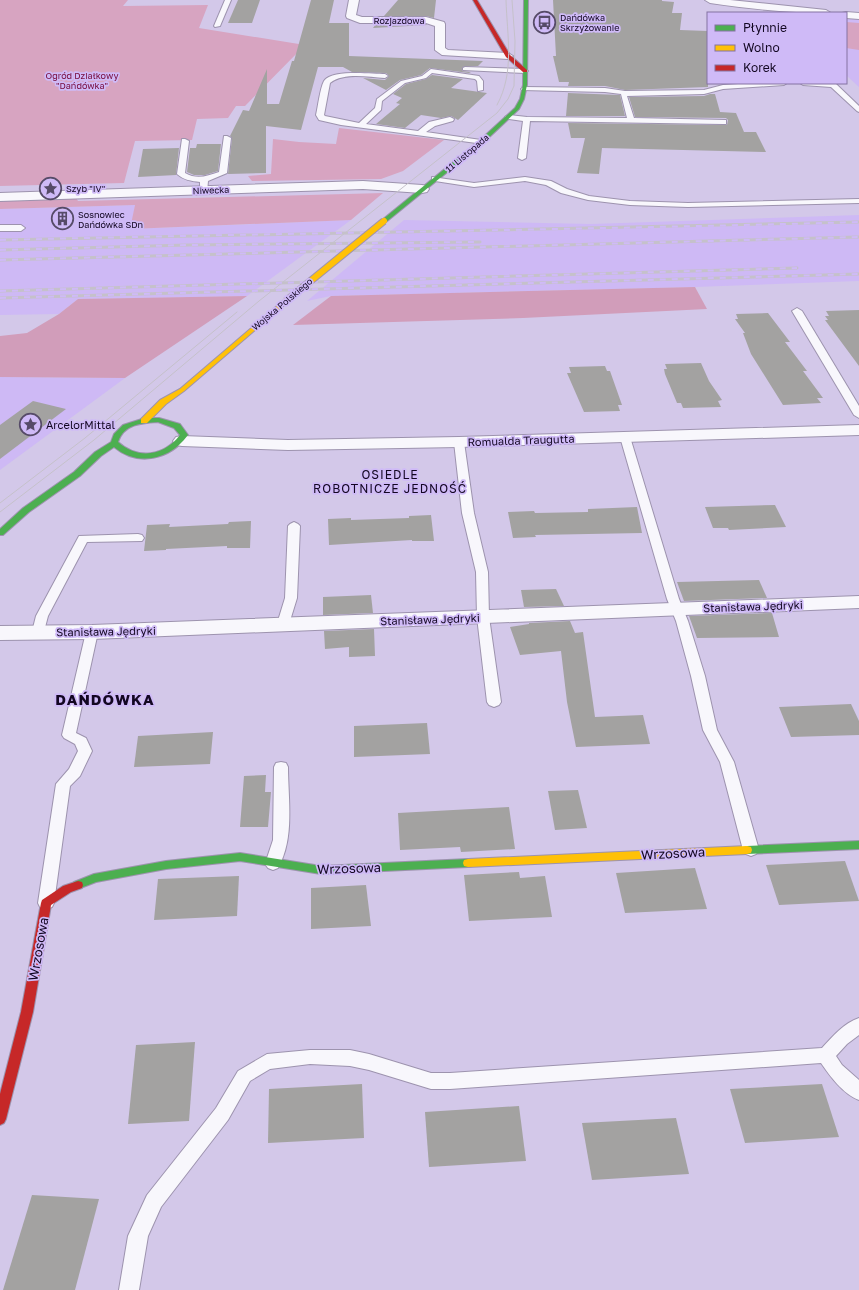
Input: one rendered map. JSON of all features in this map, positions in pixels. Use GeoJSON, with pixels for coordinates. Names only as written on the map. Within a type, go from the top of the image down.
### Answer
{"type":"FeatureCollection","features":[{"type":"Feature","properties":{"kind":"main road"},"geometry":{"type":"LineString","coordinates":[[475,0],[508,56],[525,71]]}},
{"type":"Feature","properties":{"kind":"main road","name":"11 Listopada"},"geometry":{"type":"LineString","coordinates":[[384,220],[481,142],[517,109],[522,99],[524,89],[526,0]]}},
{"type":"Feature","properties":{"kind":"main road","name":"Wojska Polskiego"},"geometry":{"type":"LineString","coordinates":[[144,421],[163,402],[182,390],[384,220]]}},
{"type":"Feature","properties":{"kind":"main road"},"geometry":{"type":"LineString","coordinates":[[180,402],[182,390]]}},
{"type":"Feature","properties":{"kind":"main road"},"geometry":{"type":"LineString","coordinates":[[175,424],[178,414]]}},
{"type":"Feature","properties":{"kind":"main road"},"geometry":{"type":"LineString","coordinates":[[0,533],[26,510],[77,474],[98,454],[114,443],[116,435],[120,430],[132,424],[144,421],[159,420],[175,424],[181,429],[184,435],[182,441],[171,450],[162,454],[142,456],[133,455],[120,450],[114,443]]}},
{"type":"Feature","properties":{"kind":"main road"},"geometry":{"type":"LineString","coordinates":[[121,460],[133,455]]}},
{"type":"Feature","properties":{"kind":"main road"},"geometry":{"type":"LineString","coordinates":[[77,474],[96,468]]}},
{"type":"Feature","properties":{"kind":"main road","name":"Wrzosowa"},"geometry":{"type":"LineString","coordinates":[[0,1119],[39,955],[46,903],[67,889],[88,881],[166,865],[240,857],[274,864],[321,870],[859,844]]}},
{"type":"Feature","properties":{"kind":"street","name":"Rozjazdowa"},"geometry":{"type":"LineString","coordinates":[[354,0],[351,16],[353,19],[426,20],[440,24],[440,50],[446,53],[508,56]]}},
{"type":"Feature","properties":{"kind":"street"},"geometry":{"type":"LineString","coordinates":[[710,0],[750,6],[811,12]]}},
{"type":"Feature","properties":{"kind":"street"},"geometry":{"type":"LineString","coordinates":[[847,15],[859,16]]}},
{"type":"Feature","properties":{"kind":"street","name":"Niwecka"},"geometry":{"type":"LineString","coordinates":[[0,197],[204,185],[363,185],[422,189]]}},
{"type":"Feature","properties":{"kind":"street","name":"Romualda Traugutta"},"geometry":{"type":"LineString","coordinates":[[182,441],[288,445],[459,442],[859,430]]}},
{"type":"Feature","properties":{"kind":"street","name":"Stanisława Jędryki"},"geometry":{"type":"LineString","coordinates":[[0,633],[92,632],[859,602]]}},
{"type":"Feature","properties":{"kind":"lane"},"geometry":{"type":"LineString","coordinates":[[217,26],[228,0]]}},
{"type":"Feature","properties":{"kind":"lane"},"geometry":{"type":"LineString","coordinates":[[429,66],[460,69],[525,71]]}},
{"type":"Feature","properties":{"kind":"lane"},"geometry":{"type":"LineString","coordinates":[[360,126],[379,109],[379,100],[403,82],[424,77],[431,71],[477,77],[480,80],[480,90]]}},
{"type":"Feature","properties":{"kind":"lane"},"geometry":{"type":"LineString","coordinates":[[385,76],[338,76],[330,78],[327,82],[320,115],[328,121],[481,142]]}},
{"type":"Feature","properties":{"kind":"lane"},"geometry":{"type":"LineString","coordinates":[[524,89],[604,90],[625,93],[704,92],[723,87],[769,84]]}},
{"type":"Feature","properties":{"kind":"lane"},"geometry":{"type":"LineString","coordinates":[[832,84],[859,110]]}},
{"type":"Feature","properties":{"kind":"lane"},"geometry":{"type":"LineString","coordinates":[[625,93],[624,96],[631,121]]}},
{"type":"Feature","properties":{"kind":"lane"},"geometry":{"type":"LineString","coordinates":[[509,117],[527,119],[723,122]]}},
{"type":"Feature","properties":{"kind":"lane"},"geometry":{"type":"LineString","coordinates":[[419,134],[432,124],[450,119]]}},
{"type":"Feature","properties":{"kind":"lane"},"geometry":{"type":"LineString","coordinates":[[522,158],[527,119]]}},
{"type":"Feature","properties":{"kind":"lane"},"geometry":{"type":"LineString","coordinates":[[185,141],[181,174],[204,185],[223,173],[226,138]]}},
{"type":"Feature","properties":{"kind":"lane"},"geometry":{"type":"LineString","coordinates":[[435,179],[474,185],[524,179],[548,183],[564,191],[588,198],[630,204],[688,205],[859,201]]}},
{"type":"Feature","properties":{"kind":"lane"},"geometry":{"type":"LineString","coordinates":[[0,228],[21,228]]}},
{"type":"Feature","properties":{"kind":"lane"},"geometry":{"type":"LineString","coordinates":[[796,311],[859,415]]}},
{"type":"Feature","properties":{"kind":"lane"},"geometry":{"type":"LineString","coordinates":[[624,437],[682,621],[698,676],[710,730],[726,762],[751,850]]}},
{"type":"Feature","properties":{"kind":"lane"},"geometry":{"type":"LineString","coordinates":[[459,442],[468,513],[482,572],[483,617],[494,702]]}},
{"type":"Feature","properties":{"kind":"lane"},"geometry":{"type":"LineString","coordinates":[[283,624],[291,598],[294,526]]}},
{"type":"Feature","properties":{"kind":"lane"},"geometry":{"type":"LineString","coordinates":[[38,632],[42,616],[83,539],[138,538]]}},
{"type":"Feature","properties":{"kind":"lane"},"geometry":{"type":"LineString","coordinates":[[46,903],[63,784],[75,772],[85,751],[80,741],[69,735],[92,632]]}},
{"type":"Feature","properties":{"kind":"lane"},"geometry":{"type":"LineString","coordinates":[[274,864],[280,840],[281,767]]}},
{"type":"Feature","properties":{"kind":"lane"},"geometry":{"type":"LineString","coordinates":[[129,1290],[138,1236],[154,1201],[222,1114],[244,1076],[267,1062],[310,1057],[350,1058],[369,1062],[431,1081],[826,1055],[841,1039],[859,1025]]}},
{"type":"Feature","properties":{"kind":"lane"},"geometry":{"type":"LineString","coordinates":[[826,1055],[836,1070],[859,1092]]}},
{"type":"Feature","properties":{"kind":"shaded area"},"geometry":{"type":"Polygon","coordinates":[[[847,18],[859,19],[859,87],[847,76],[847,18]]]}},
{"type":"Feature","properties":{"kind":"shaded area"},"geometry":{"type":"Polygon","coordinates":[[[135,205],[131,229],[351,220],[247,296],[78,299],[59,314],[0,315],[0,209],[135,205]]]}},
{"type":"Feature","properties":{"kind":"shaded area"},"geometry":{"type":"Polygon","coordinates":[[[859,215],[859,281],[695,287],[331,296],[307,301],[404,220],[591,224],[859,215]]]}},
{"type":"Feature","properties":{"kind":"shaded area"},"geometry":{"type":"Polygon","coordinates":[[[695,287],[707,309],[523,318],[293,325],[331,296],[695,287]]]}},
{"type":"Feature","properties":{"kind":"shaded area"},"geometry":{"type":"Polygon","coordinates":[[[247,296],[125,378],[0,377],[0,336],[27,333],[59,314],[78,299],[247,296]]]}},
{"type":"Feature","properties":{"kind":"shaded area","name":"ArcelorMittal"},"geometry":{"type":"Polygon","coordinates":[[[0,377],[125,378],[0,470],[0,377]]]}},
{"type":"Feature","properties":{"kind":"green space","name":"Ogród Działkowy \"Dańdówka\""},"geometry":{"type":"Polygon","coordinates":[[[0,0],[128,0],[123,6],[208,5],[199,28],[305,45],[245,106],[236,106],[228,118],[197,119],[192,140],[135,141],[124,183],[0,186],[0,0]]]}},
{"type":"Feature","properties":{"kind":"green space"},"geometry":{"type":"Polygon","coordinates":[[[847,22],[859,23],[859,50],[847,48],[847,22]]]}},
{"type":"Feature","properties":{"kind":"green space"},"geometry":{"type":"Polygon","coordinates":[[[339,128],[444,140],[403,171],[381,179],[252,181],[248,176],[271,174],[273,139],[336,144],[339,128]]]}},
{"type":"Feature","properties":{"kind":"green space"},"geometry":{"type":"Polygon","coordinates":[[[383,193],[351,220],[130,229],[135,205],[0,209],[0,200],[76,198],[78,201],[383,193]]]}},
{"type":"Feature","properties":{"kind":"building"},"geometry":{"type":"Polygon","coordinates":[[[238,0],[260,0],[252,23],[228,23],[238,0]]]}},
{"type":"Feature","properties":{"kind":"building"},"geometry":{"type":"Polygon","coordinates":[[[311,0],[334,0],[329,23],[349,23],[349,56],[483,61],[478,66],[462,67],[462,71],[471,72],[469,73],[430,68],[421,75],[400,80],[386,90],[363,78],[385,80],[389,76],[386,73],[352,72],[343,67],[318,67],[301,130],[266,126],[266,173],[228,174],[232,138],[230,136],[243,110],[249,111],[267,69],[267,104],[279,104],[292,61],[294,61],[311,0]]]}},
{"type":"Feature","properties":{"kind":"building"},"geometry":{"type":"Polygon","coordinates":[[[398,0],[436,0],[434,18],[426,16],[384,16],[398,0]]]}},
{"type":"Feature","properties":{"kind":"building"},"geometry":{"type":"Polygon","coordinates":[[[553,0],[662,0],[674,2],[672,13],[682,13],[680,30],[707,31],[708,87],[625,90],[605,86],[568,86],[569,82],[559,82],[553,56],[556,56],[553,0]]]}},
{"type":"Feature","properties":{"kind":"building"},"geometry":{"type":"Polygon","coordinates":[[[376,24],[426,24],[427,25],[373,28],[376,24]]]}},
{"type":"Feature","properties":{"kind":"building"},"geometry":{"type":"Polygon","coordinates":[[[432,75],[463,79],[451,88],[487,93],[458,120],[451,116],[441,118],[421,115],[405,128],[376,124],[400,104],[396,103],[402,98],[393,94],[406,84],[426,79],[432,75]]]}},
{"type":"Feature","properties":{"kind":"building"},"geometry":{"type":"Polygon","coordinates":[[[568,93],[620,95],[625,116],[566,116],[568,93]]]}},
{"type":"Feature","properties":{"kind":"building"},"geometry":{"type":"Polygon","coordinates":[[[715,94],[720,112],[736,113],[744,132],[756,132],[766,152],[602,148],[599,174],[577,173],[585,138],[571,138],[568,123],[727,125],[728,120],[726,118],[635,117],[629,97],[704,96],[715,94]]]}},
{"type":"Feature","properties":{"kind":"building"},"geometry":{"type":"Polygon","coordinates":[[[197,144],[221,144],[218,171],[205,175],[194,175],[187,172],[190,148],[196,148],[197,144]]]}},
{"type":"Feature","properties":{"kind":"building"},"geometry":{"type":"Polygon","coordinates":[[[179,148],[176,175],[138,177],[143,149],[179,148]]]}},
{"type":"Feature","properties":{"kind":"building"},"geometry":{"type":"Polygon","coordinates":[[[859,310],[859,366],[825,320],[828,320],[825,316],[829,316],[826,311],[859,310]]]}},
{"type":"Feature","properties":{"kind":"building"},"geometry":{"type":"Polygon","coordinates":[[[768,313],[790,342],[785,342],[807,371],[803,371],[823,398],[817,398],[821,403],[783,405],[751,354],[743,333],[745,333],[735,319],[738,319],[736,314],[768,313]]]}},
{"type":"Feature","properties":{"kind":"building"},"geometry":{"type":"Polygon","coordinates":[[[701,363],[709,381],[722,400],[718,401],[721,407],[683,408],[681,403],[677,403],[665,374],[664,369],[667,369],[665,364],[701,363]]]}},
{"type":"Feature","properties":{"kind":"building"},"geometry":{"type":"Polygon","coordinates":[[[605,366],[607,371],[610,371],[622,405],[618,405],[620,411],[584,412],[567,373],[571,373],[569,367],[605,366]]]}},
{"type":"Feature","properties":{"kind":"building"},"geometry":{"type":"Polygon","coordinates":[[[33,401],[66,409],[0,459],[0,425],[33,401]]]}},
{"type":"Feature","properties":{"kind":"building"},"geometry":{"type":"Polygon","coordinates":[[[775,505],[786,527],[729,530],[728,528],[713,528],[705,507],[775,505]]]}},
{"type":"Feature","properties":{"kind":"building"},"geometry":{"type":"Polygon","coordinates":[[[637,507],[642,533],[535,535],[536,537],[513,538],[508,512],[588,512],[588,509],[637,507]]]}},
{"type":"Feature","properties":{"kind":"building"},"geometry":{"type":"Polygon","coordinates":[[[431,515],[434,541],[412,540],[329,545],[328,519],[351,518],[351,520],[409,518],[409,516],[431,515]]]}},
{"type":"Feature","properties":{"kind":"building"},"geometry":{"type":"Polygon","coordinates":[[[251,521],[250,548],[227,548],[227,546],[144,551],[147,525],[170,524],[169,527],[228,524],[229,522],[251,521]]]}},
{"type":"Feature","properties":{"kind":"building"},"geometry":{"type":"Polygon","coordinates":[[[759,580],[767,598],[684,601],[677,582],[759,580]]]}},
{"type":"Feature","properties":{"kind":"building"},"geometry":{"type":"Polygon","coordinates":[[[556,589],[564,606],[524,607],[521,590],[556,589]]]}},
{"type":"Feature","properties":{"kind":"building"},"geometry":{"type":"Polygon","coordinates":[[[371,595],[373,613],[323,615],[323,597],[371,595]]]}},
{"type":"Feature","properties":{"kind":"building"},"geometry":{"type":"Polygon","coordinates":[[[772,613],[779,637],[697,638],[689,616],[772,613]]]}},
{"type":"Feature","properties":{"kind":"building"},"geometry":{"type":"Polygon","coordinates":[[[570,621],[575,633],[583,632],[595,717],[643,715],[650,744],[576,747],[567,702],[561,651],[520,655],[510,627],[529,623],[570,621]]]}},
{"type":"Feature","properties":{"kind":"building"},"geometry":{"type":"Polygon","coordinates":[[[374,629],[375,656],[349,657],[349,647],[325,649],[324,631],[374,629]]]}},
{"type":"Feature","properties":{"kind":"building"},"geometry":{"type":"Polygon","coordinates":[[[851,704],[859,721],[859,735],[791,737],[779,707],[851,704]]]}},
{"type":"Feature","properties":{"kind":"building"},"geometry":{"type":"Polygon","coordinates":[[[427,723],[430,754],[354,757],[354,726],[427,723]]]}},
{"type":"Feature","properties":{"kind":"building"},"geometry":{"type":"Polygon","coordinates":[[[213,732],[210,764],[134,767],[138,736],[213,732]]]}},
{"type":"Feature","properties":{"kind":"building"},"geometry":{"type":"Polygon","coordinates":[[[266,775],[265,792],[271,792],[268,827],[240,827],[244,776],[266,775]]]}},
{"type":"Feature","properties":{"kind":"building"},"geometry":{"type":"Polygon","coordinates":[[[578,790],[587,828],[555,830],[548,791],[578,790]]]}},
{"type":"Feature","properties":{"kind":"building"},"geometry":{"type":"Polygon","coordinates":[[[509,807],[515,849],[461,852],[460,847],[400,850],[398,813],[509,807]]]}},
{"type":"Feature","properties":{"kind":"building"},"geometry":{"type":"Polygon","coordinates":[[[845,861],[859,901],[779,905],[766,865],[845,861]]]}},
{"type":"Feature","properties":{"kind":"building"},"geometry":{"type":"Polygon","coordinates":[[[695,868],[707,909],[625,913],[616,873],[695,868]]]}},
{"type":"Feature","properties":{"kind":"building"},"geometry":{"type":"Polygon","coordinates":[[[519,872],[520,878],[545,876],[552,917],[469,921],[464,875],[519,872]]]}},
{"type":"Feature","properties":{"kind":"building"},"geometry":{"type":"Polygon","coordinates":[[[239,876],[237,916],[154,920],[158,879],[239,876]]]}},
{"type":"Feature","properties":{"kind":"building"},"geometry":{"type":"Polygon","coordinates":[[[366,885],[371,926],[311,929],[311,888],[366,885]]]}},
{"type":"Feature","properties":{"kind":"building"},"geometry":{"type":"Polygon","coordinates":[[[195,1042],[189,1121],[128,1124],[136,1045],[195,1042]]]}},
{"type":"Feature","properties":{"kind":"building"},"geometry":{"type":"Polygon","coordinates":[[[362,1084],[364,1138],[268,1143],[269,1089],[362,1084]]]}},
{"type":"Feature","properties":{"kind":"building"},"geometry":{"type":"Polygon","coordinates":[[[822,1084],[839,1137],[745,1143],[730,1089],[822,1084]]]}},
{"type":"Feature","properties":{"kind":"building"},"geometry":{"type":"Polygon","coordinates":[[[519,1106],[526,1161],[429,1167],[425,1112],[519,1106]]]}},
{"type":"Feature","properties":{"kind":"building"},"geometry":{"type":"Polygon","coordinates":[[[676,1118],[689,1174],[592,1180],[582,1123],[676,1118]]]}},
{"type":"Feature","properties":{"kind":"building"},"geometry":{"type":"Polygon","coordinates":[[[32,1195],[99,1199],[75,1290],[3,1290],[32,1195]]]}},
{"type":"Feature","properties":{"kind":"tram line"},"geometry":{"type":"LineString","coordinates":[[497,105],[503,92],[508,67],[509,54],[506,0]]}},
{"type":"Feature","properties":{"kind":"tram line"},"geometry":{"type":"LineString","coordinates":[[0,512],[94,440],[259,301],[497,113],[508,99],[514,86],[515,41],[512,0]]}},
{"type":"Feature","properties":{"kind":"tram line"},"geometry":{"type":"LineString","coordinates":[[0,503],[85,438],[237,312]]}},
{"type":"Feature","properties":{"kind":"railway"},"geometry":{"type":"LineString","coordinates":[[0,240],[859,222]]}},
{"type":"Feature","properties":{"kind":"railway"},"geometry":{"type":"LineString","coordinates":[[0,260],[859,237]]}},
{"type":"Feature","properties":{"kind":"railway"},"geometry":{"type":"LineString","coordinates":[[0,250],[188,245],[480,242]]}},
{"type":"Feature","properties":{"kind":"railway"},"geometry":{"type":"LineString","coordinates":[[0,291],[797,268]]}},
{"type":"Feature","properties":{"kind":"railway"},"geometry":{"type":"LineString","coordinates":[[0,298],[859,274]]}},
{"type":"Feature","properties":{"kind":"traffic: fast"},"geometry":{"type":"LineString","coordinates":[[384,221],[481,142],[517,109],[522,99],[525,85],[526,0]]}},
{"type":"Feature","properties":{"kind":"traffic: fast"},"geometry":{"type":"LineString","coordinates":[[159,420],[177,426],[184,435],[178,443],[161,454],[151,456],[131,454],[122,450],[114,443],[116,436],[125,426],[138,422],[159,420]]}},
{"type":"Feature","properties":{"kind":"traffic: fast"},"geometry":{"type":"LineString","coordinates":[[0,533],[26,510],[77,474],[98,454],[114,443]]}},
{"type":"Feature","properties":{"kind":"traffic: fast"},"geometry":{"type":"LineString","coordinates":[[747,850],[859,845]]}},
{"type":"Feature","properties":{"kind":"traffic: fast"},"geometry":{"type":"LineString","coordinates":[[78,885],[94,878],[166,865],[240,857],[321,870],[468,863]]}},
{"type":"Feature","properties":{"kind":"traffic: slow"},"geometry":{"type":"LineString","coordinates":[[286,301],[384,221]]}},
{"type":"Feature","properties":{"kind":"traffic: slow"},"geometry":{"type":"LineString","coordinates":[[144,421],[163,402],[182,390],[286,301]]}},
{"type":"Feature","properties":{"kind":"traffic: slow"},"geometry":{"type":"LineString","coordinates":[[468,863],[747,850]]}},
{"type":"Feature","properties":{"kind":"traffic: jam"},"geometry":{"type":"LineString","coordinates":[[475,0],[508,56],[525,71]]}},
{"type":"Feature","properties":{"kind":"traffic: jam"},"geometry":{"type":"LineString","coordinates":[[0,1119],[27,1012],[46,903],[67,889],[78,885]]}},
{"type":"Feature","properties":{"kind":"place","name":"Dańdówka Skrzyżowanie"},"geometry":{"type":"Point","coordinates":[544,22]}},
{"type":"Feature","properties":{"kind":"place","name":"Szyb \"IV\""},"geometry":{"type":"Point","coordinates":[51,188]}},
{"type":"Feature","properties":{"kind":"place","name":"Sosnowiec Dańdówka SDn"},"geometry":{"type":"Point","coordinates":[62,219]}},
{"type":"Feature","properties":{"kind":"place","name":"ArcelorMittal"},"geometry":{"type":"Point","coordinates":[31,424]}},
{"type":"Feature","properties":{"kind":"district","name":"OSIEDLE ROBOTNICZE JEDNOŚĆ"},"geometry":{"type":"Point","coordinates":[390,481]}},
{"type":"Feature","properties":{"kind":"district","name":"DAŃDÓWKA"},"geometry":{"type":"Point","coordinates":[105,699]}}]}
